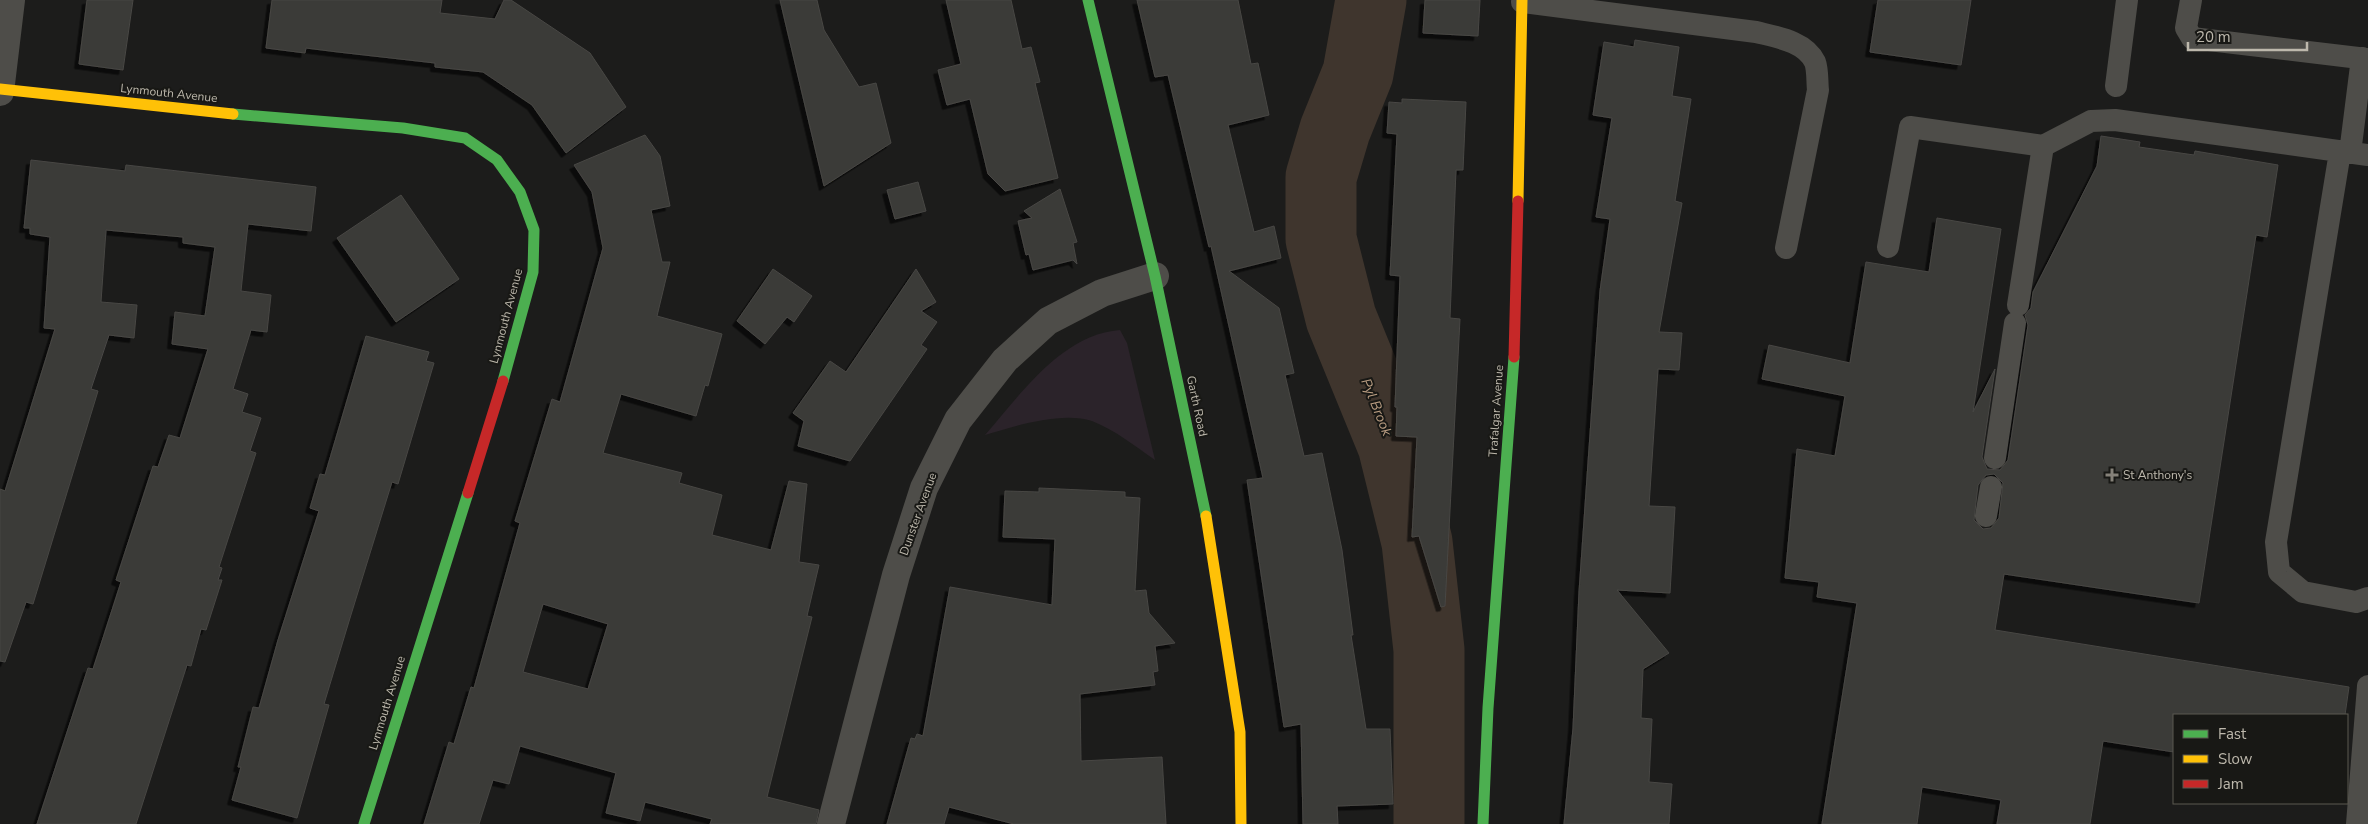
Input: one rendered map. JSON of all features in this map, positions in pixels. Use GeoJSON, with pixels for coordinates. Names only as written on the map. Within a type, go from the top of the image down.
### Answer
{"type":"FeatureCollection","features":[{"type":"Feature","properties":{"kind":"street"},"geometry":{"type":"LineString","coordinates":[[0,90],[11,0]]}},
{"type":"Feature","properties":{"kind":"street","name":"Garth Road"},"geometry":{"type":"LineString","coordinates":[[1088,0],[1154,276],[1207,519],[1240,732],[1241,824]]}},
{"type":"Feature","properties":{"kind":"street","name":"Trafalgar Avenue"},"geometry":{"type":"LineString","coordinates":[[1483,824],[1488,708],[1515,340],[1522,1]]}},
{"type":"Feature","properties":{"kind":"street","name":"Lynmouth Avenue"},"geometry":{"type":"LineString","coordinates":[[0,90],[250,116],[403,128],[465,138],[497,160],[520,192],[534,230],[533,272],[510,359],[364,824]]}},
{"type":"Feature","properties":{"kind":"street","name":"Dunster Avenue"},"geometry":{"type":"LineString","coordinates":[[831,824],[896,575],[924,488],[958,420],[1005,360],[1048,322],[1102,294],[1154,276]]}},
{"type":"Feature","properties":{"kind":"lane"},"geometry":{"type":"LineString","coordinates":[[2116,86],[2128,0]]}},
{"type":"Feature","properties":{"kind":"lane"},"geometry":{"type":"LineString","coordinates":[[2191,0],[2186,28],[2192,38],[2365,59],[2353,153],[2276,542],[2278,572],[2302,592],[2356,602],[2368,598]]}},
{"type":"Feature","properties":{"kind":"lane"},"geometry":{"type":"LineString","coordinates":[[1522,1],[1756,32],[1792,41],[1812,56],[1816,64],[1818,90],[1786,248]]}},
{"type":"Feature","properties":{"kind":"lane"},"geometry":{"type":"LineString","coordinates":[[1888,248],[1910,127],[2043,146],[2091,121],[2115,120],[2353,153]]}},
{"type":"Feature","properties":{"kind":"lane"},"geometry":{"type":"LineString","coordinates":[[1995,458],[2043,146]]}},
{"type":"Feature","properties":{"kind":"lane"},"geometry":{"type":"LineString","coordinates":[[1986,516],[1991,487]]}},
{"type":"Feature","properties":{"kind":"lane"},"geometry":{"type":"LineString","coordinates":[[2357,824],[2368,686]]}},
{"type":"Feature","properties":{"kind":"shaded area"},"geometry":{"type":"Polygon","coordinates":[[[1120,330],[1127,343],[1155,460],[1109,429],[1080,418],[1038,421],[985,435],[1028,385],[1061,354],[1079,342],[1099,334],[1120,330]]]}},
{"type":"Feature","properties":{"kind":"building"},"geometry":{"type":"Polygon","coordinates":[[[87,0],[133,0],[123,70],[79,64],[87,0]]]}},
{"type":"Feature","properties":{"kind":"building"},"geometry":{"type":"Polygon","coordinates":[[[272,0],[442,0],[440,13],[495,19],[504,0],[511,0],[590,53],[626,107],[566,153],[532,105],[483,72],[435,67],[435,63],[306,48],[305,53],[266,48],[272,0]]]}},
{"type":"Feature","properties":{"kind":"building"},"geometry":{"type":"Polygon","coordinates":[[[780,0],[817,0],[824,30],[859,87],[876,83],[891,143],[824,186],[780,0]]]}},
{"type":"Feature","properties":{"kind":"building"},"geometry":{"type":"Polygon","coordinates":[[[946,0],[1011,0],[1022,49],[1031,47],[1040,82],[1035,83],[1058,178],[1005,191],[988,174],[970,99],[947,105],[938,70],[961,64],[946,0]]]}},
{"type":"Feature","properties":{"kind":"building"},"geometry":{"type":"Polygon","coordinates":[[[1137,0],[1238,0],[1251,64],[1258,63],[1269,115],[1228,125],[1254,232],[1274,226],[1281,258],[1229,271],[1279,308],[1294,373],[1285,375],[1304,456],[1322,453],[1342,550],[1353,635],[1351,635],[1366,729],[1390,729],[1393,804],[1337,806],[1338,824],[1303,824],[1301,724],[1284,727],[1247,480],[1263,478],[1211,246],[1209,247],[1168,75],[1155,77],[1137,0]]]}},
{"type":"Feature","properties":{"kind":"building"},"geometry":{"type":"Polygon","coordinates":[[[1425,0],[1480,0],[1478,36],[1423,33],[1425,0]]]}},
{"type":"Feature","properties":{"kind":"building"},"geometry":{"type":"Polygon","coordinates":[[[1878,0],[1971,0],[1961,65],[1870,52],[1878,0]]]}},
{"type":"Feature","properties":{"kind":"building"},"geometry":{"type":"Polygon","coordinates":[[[1635,40],[1679,47],[1672,96],[1691,99],[1675,201],[1682,203],[1659,332],[1682,333],[1679,370],[1658,369],[1649,506],[1675,507],[1670,593],[1617,590],[1669,653],[1643,669],[1641,718],[1652,719],[1649,782],[1672,784],[1669,824],[1564,824],[1573,728],[1579,592],[1600,291],[1610,219],[1596,217],[1612,118],[1593,115],[1604,42],[1634,47],[1635,40]]]}},
{"type":"Feature","properties":{"kind":"building"},"geometry":{"type":"Polygon","coordinates":[[[1402,99],[1466,102],[1463,170],[1456,170],[1450,318],[1460,319],[1445,606],[1441,607],[1419,536],[1412,537],[1417,437],[1396,436],[1397,407],[1395,407],[1400,276],[1390,275],[1397,134],[1387,133],[1389,102],[1402,103],[1402,99]]]}},
{"type":"Feature","properties":{"kind":"building"},"geometry":{"type":"Polygon","coordinates":[[[645,135],[660,156],[670,206],[651,210],[662,262],[670,262],[657,316],[722,334],[708,386],[705,385],[696,416],[621,394],[603,453],[682,473],[679,483],[722,495],[712,535],[771,550],[789,481],[807,484],[799,562],[819,565],[807,616],[812,617],[767,797],[819,810],[816,824],[710,824],[712,819],[645,802],[640,821],[606,813],[616,773],[520,746],[509,784],[493,780],[479,824],[424,824],[449,742],[454,744],[471,687],[474,688],[520,523],[515,521],[552,399],[560,402],[603,248],[592,192],[574,165],[645,135]],[[543,604],[523,672],[588,689],[608,624],[543,604]]]}},
{"type":"Feature","properties":{"kind":"building","name":"St Anthony's"},"geometry":{"type":"Polygon","coordinates":[[[2101,136],[2140,142],[2139,147],[2194,155],[2195,151],[2278,165],[2267,237],[2256,235],[2199,603],[2004,574],[1995,630],[2349,687],[2345,714],[2173,714],[2173,752],[2103,741],[2090,824],[1997,824],[2001,800],[1922,787],[1917,824],[1822,824],[1857,603],[1817,597],[1819,582],[1785,578],[1797,449],[1835,456],[1845,396],[1762,379],[1769,345],[1850,363],[1866,262],[1929,272],[1937,218],[2001,229],[1973,412],[1995,369],[1982,457],[1987,469],[2000,470],[2008,460],[2028,325],[2025,315],[2031,308],[2033,292],[2097,166],[2101,136]],[[1994,474],[1986,475],[1978,485],[1974,520],[1983,529],[1991,528],[1999,518],[2003,483],[1994,474]]]}},
{"type":"Feature","properties":{"kind":"building"},"geometry":{"type":"Polygon","coordinates":[[[31,160],[125,171],[126,165],[316,187],[311,231],[248,224],[241,291],[271,295],[267,332],[251,330],[233,389],[248,394],[242,412],[261,418],[250,451],[256,453],[219,567],[222,568],[218,580],[222,580],[206,630],[201,629],[191,666],[187,665],[136,824],[37,824],[88,668],[93,669],[121,582],[116,580],[153,466],[158,467],[169,435],[180,438],[208,349],[172,344],[175,312],[205,316],[215,247],[183,243],[183,237],[106,230],[101,302],[137,305],[134,338],[109,335],[91,389],[98,391],[33,604],[26,602],[5,662],[0,661],[0,489],[5,491],[55,329],[44,328],[50,237],[30,234],[30,228],[24,228],[31,160]]]}},
{"type":"Feature","properties":{"kind":"building"},"geometry":{"type":"Polygon","coordinates":[[[918,182],[926,211],[895,219],[887,190],[918,182]]]}},
{"type":"Feature","properties":{"kind":"building"},"geometry":{"type":"Polygon","coordinates":[[[1060,189],[1077,242],[1073,243],[1077,264],[1073,260],[1033,270],[1029,254],[1026,255],[1018,221],[1032,218],[1024,211],[1060,189]]]}},
{"type":"Feature","properties":{"kind":"building"},"geometry":{"type":"Polygon","coordinates":[[[401,195],[459,279],[396,322],[337,238],[401,195]]]}},
{"type":"Feature","properties":{"kind":"building"},"geometry":{"type":"Polygon","coordinates":[[[773,269],[812,296],[794,322],[787,317],[765,344],[737,321],[773,269]]]}},
{"type":"Feature","properties":{"kind":"building"},"geometry":{"type":"Polygon","coordinates":[[[916,269],[936,302],[921,311],[937,322],[921,345],[927,349],[850,461],[798,446],[804,421],[793,413],[830,361],[846,372],[916,269]]]}},
{"type":"Feature","properties":{"kind":"building"},"geometry":{"type":"Polygon","coordinates":[[[366,336],[429,352],[426,361],[434,363],[398,484],[392,482],[324,704],[329,705],[297,818],[232,800],[241,767],[238,767],[253,707],[259,708],[278,640],[319,511],[310,508],[320,474],[325,475],[366,336]]]}},
{"type":"Feature","properties":{"kind":"building"},"geometry":{"type":"Polygon","coordinates":[[[1039,488],[1125,492],[1125,497],[1140,498],[1135,591],[1146,590],[1149,613],[1175,643],[1155,646],[1158,671],[1153,672],[1155,685],[1080,694],[1081,761],[1162,757],[1166,824],[1014,824],[949,807],[944,824],[887,824],[911,738],[915,739],[917,734],[923,736],[950,587],[1052,605],[1055,539],[1003,537],[1005,491],[1039,492],[1039,488]]]}},
{"type":"Feature","properties":{"kind":"waterway","name":"Pyl Brook"},"geometry":{"type":"LineString","coordinates":[[1371,0],[1358,73],[1335,130],[1321,177],[1321,239],[1341,318],[1393,445],[1417,542],[1429,650],[1429,824]]}},
{"type":"Feature","properties":{"kind":"traffic: fast"},"geometry":{"type":"LineString","coordinates":[[1088,0],[1155,276],[1206,516]]}},
{"type":"Feature","properties":{"kind":"traffic: fast"},"geometry":{"type":"LineString","coordinates":[[233,114],[403,128],[465,138],[497,160],[520,192],[534,230],[533,272],[503,381]]}},
{"type":"Feature","properties":{"kind":"traffic: fast"},"geometry":{"type":"LineString","coordinates":[[1483,824],[1488,708],[1514,357]]}},
{"type":"Feature","properties":{"kind":"traffic: fast"},"geometry":{"type":"LineString","coordinates":[[364,824],[468,493]]}},
{"type":"Feature","properties":{"kind":"traffic: slow"},"geometry":{"type":"LineString","coordinates":[[1518,201],[1522,0]]}},
{"type":"Feature","properties":{"kind":"traffic: slow"},"geometry":{"type":"LineString","coordinates":[[0,89],[233,114]]}},
{"type":"Feature","properties":{"kind":"traffic: slow"},"geometry":{"type":"LineString","coordinates":[[1206,516],[1240,732],[1241,824]]}},
{"type":"Feature","properties":{"kind":"traffic: jam"},"geometry":{"type":"LineString","coordinates":[[1514,357],[1518,201]]}},
{"type":"Feature","properties":{"kind":"traffic: jam"},"geometry":{"type":"LineString","coordinates":[[468,493],[503,381]]}},
{"type":"Feature","properties":{"kind":"place","name":"St Anthony's"},"geometry":{"type":"Point","coordinates":[2112,475]}}]}
